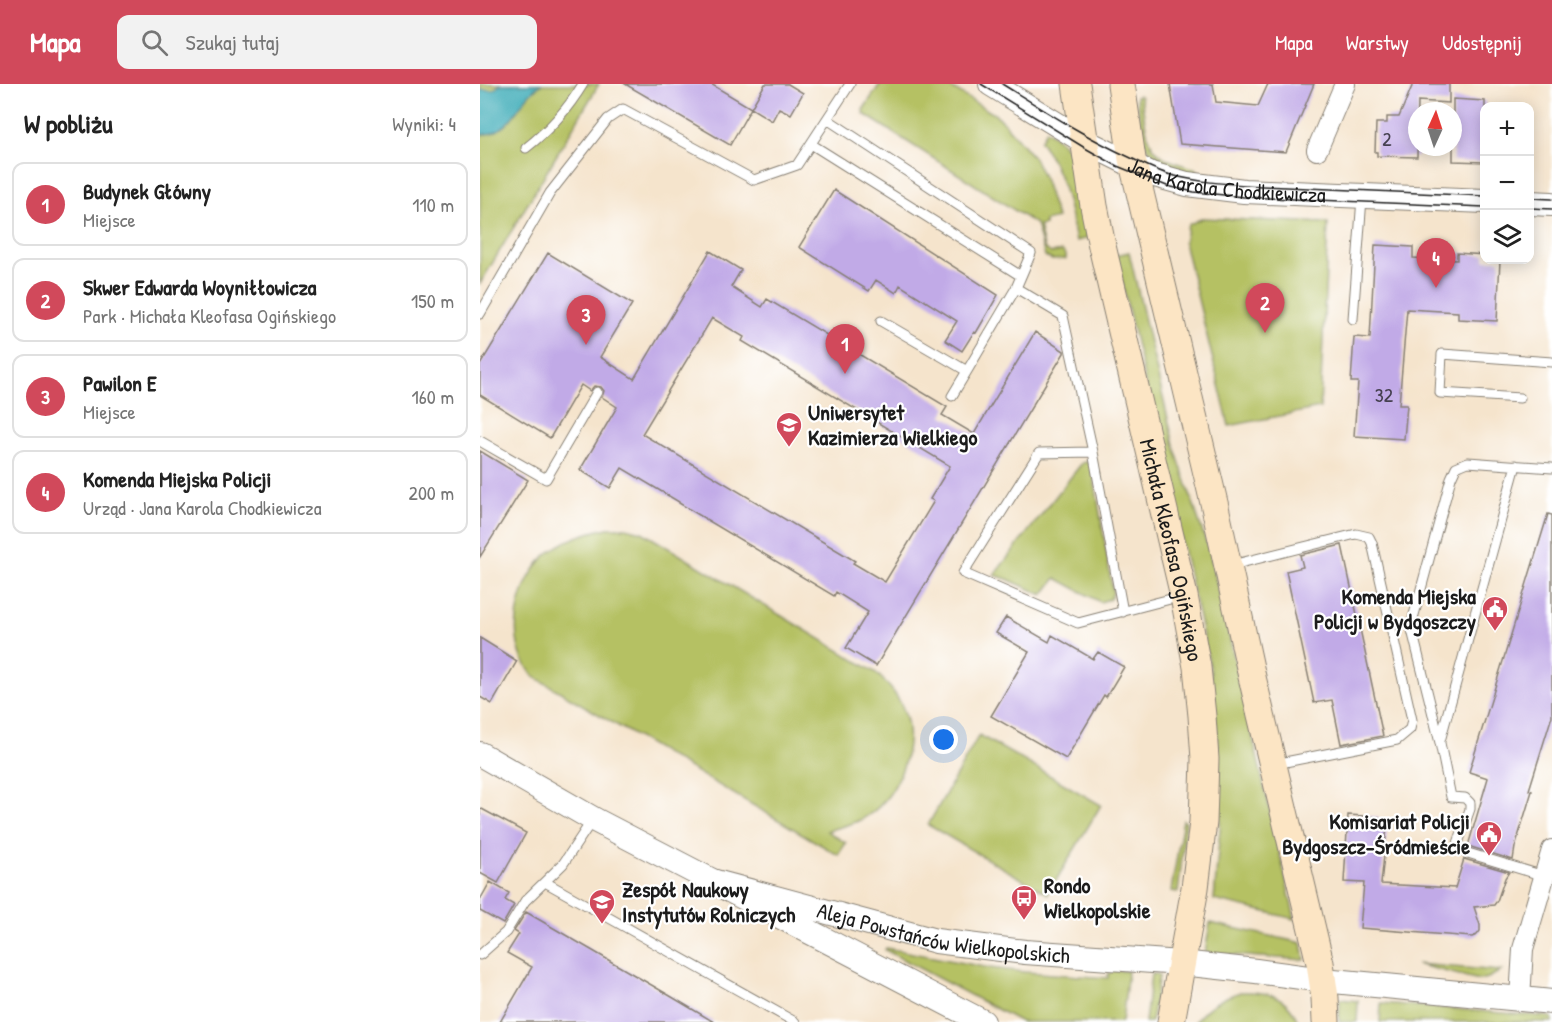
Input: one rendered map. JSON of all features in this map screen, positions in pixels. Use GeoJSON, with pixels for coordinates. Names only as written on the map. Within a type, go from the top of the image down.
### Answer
{"type":"FeatureCollection","features":[{"type":"Feature","properties":{"kind":"main road","name":"Michała Kleofasa Ogińskiego"},"geometry":{"type":"LineString","coordinates":[[1076,84],[1102,246],[1184,596],[1197,667],[1205,759],[1203,822],[1195,888],[1181,963]]}},
{"type":"Feature","properties":{"kind":"main road"},"geometry":{"type":"LineString","coordinates":[[1121,84],[1134,166],[1323,980],[1326,1022]]}},
{"type":"Feature","properties":{"kind":"main road"},"geometry":{"type":"LineString","coordinates":[[1171,1022],[1181,963]]}},
{"type":"Feature","properties":{"kind":"street","name":"Jana Karola Chodkiewicza"},"geometry":{"type":"LineString","coordinates":[[991,84],[1084,141],[1166,179],[1200,187],[1244,191],[1480,201]]}},
{"type":"Feature","properties":{"kind":"street"},"geometry":{"type":"LineString","coordinates":[[1317,150],[1345,84]]}},
{"type":"Feature","properties":{"kind":"street"},"geometry":{"type":"LineString","coordinates":[[1534,203],[1552,204]]}},
{"type":"Feature","properties":{"kind":"street","name":"Aleja Powstańców Wielkopolskich"},"geometry":{"type":"LineString","coordinates":[[480,754],[595,820],[972,1019]]}},
{"type":"Feature","properties":{"kind":"street"},"geometry":{"type":"LineString","coordinates":[[1520,999],[1523,949],[1552,850]]}},
{"type":"Feature","properties":{"kind":"street","name":"Aleja Powstańców Wielkopolskich"},"geometry":{"type":"LineString","coordinates":[[712,881],[936,941],[1025,952],[1181,963]]}},
{"type":"Feature","properties":{"kind":"street"},"geometry":{"type":"LineString","coordinates":[[1181,963],[1323,980],[1552,1002]]}},
{"type":"Feature","properties":{"kind":"lane"},"geometry":{"type":"LineString","coordinates":[[526,147],[543,134],[573,101],[583,84]]}},
{"type":"Feature","properties":{"kind":"lane"},"geometry":{"type":"LineString","coordinates":[[480,314],[550,193],[608,119],[623,109],[754,180],[797,165],[850,84]]}},
{"type":"Feature","properties":{"kind":"lane"},"geometry":{"type":"LineString","coordinates":[[827,119],[1031,253],[1016,288],[952,396]]}},
{"type":"Feature","properties":{"kind":"lane"},"geometry":{"type":"LineString","coordinates":[[811,144],[1021,276]]}},
{"type":"Feature","properties":{"kind":"lane"},"geometry":{"type":"LineString","coordinates":[[1353,319],[1362,196]]}},
{"type":"Feature","properties":{"kind":"lane"},"geometry":{"type":"LineString","coordinates":[[1016,288],[1063,316],[1093,452],[1123,612]]}},
{"type":"Feature","properties":{"kind":"lane"},"geometry":{"type":"LineString","coordinates":[[881,321],[967,371]]}},
{"type":"Feature","properties":{"kind":"lane"},"geometry":{"type":"LineString","coordinates":[[1521,398],[1440,393],[1442,354],[1552,362]]}},
{"type":"Feature","properties":{"kind":"lane"},"geometry":{"type":"LineString","coordinates":[[480,441],[546,479],[597,392]]}},
{"type":"Feature","properties":{"kind":"lane"},"geometry":{"type":"LineString","coordinates":[[1093,452],[1039,453],[963,573],[1078,623],[1184,596]]}},
{"type":"Feature","properties":{"kind":"lane"},"geometry":{"type":"LineString","coordinates":[[1544,876],[1458,850],[1457,846],[1470,802],[1465,798],[1451,797],[1411,626],[1451,478],[1456,467],[1468,462],[1552,468]]}},
{"type":"Feature","properties":{"kind":"lane"},"geometry":{"type":"LineString","coordinates":[[1440,743],[1516,465]]}},
{"type":"Feature","properties":{"kind":"lane"},"geometry":{"type":"LineString","coordinates":[[1228,566],[1356,534],[1369,537],[1377,565],[1412,720],[1410,729],[1397,740],[1384,744],[1273,764]]}},
{"type":"Feature","properties":{"kind":"lane"},"geometry":{"type":"LineString","coordinates":[[481,950],[506,932],[525,900],[563,864],[595,820]]}},
{"type":"Feature","properties":{"kind":"lane"},"geometry":{"type":"LineString","coordinates":[[545,882],[795,1022]]}},
{"type":"Feature","properties":{"kind":"green space"},"geometry":{"type":"Polygon","coordinates":[[[480,84],[599,84],[480,284],[480,84]]]}},
{"type":"Feature","properties":{"kind":"green space"},"geometry":{"type":"Polygon","coordinates":[[[880,84],[945,84],[999,117],[1034,158],[1045,181],[1057,218],[1045,221],[1045,225],[1039,226],[1044,248],[1051,253],[1062,251],[1066,259],[1052,260],[1045,256],[1036,224],[864,114],[863,110],[880,84]]]}},
{"type":"Feature","properties":{"kind":"green space"},"geometry":{"type":"Polygon","coordinates":[[[1139,95],[1152,146],[1167,159],[1197,169],[1198,175],[1166,165],[1148,149],[1143,141],[1136,96],[1139,95]]]}},
{"type":"Feature","properties":{"kind":"green space"},"geometry":{"type":"Polygon","coordinates":[[[1046,130],[1064,144],[1070,153],[1088,238],[1076,241],[1059,176],[1040,141],[1046,130]]]}},
{"type":"Feature","properties":{"kind":"green space"},"geometry":{"type":"Polygon","coordinates":[[[1202,218],[1328,223],[1320,408],[1229,426],[1184,242],[1188,225],[1202,218]]]}},
{"type":"Feature","properties":{"kind":"green space"},"geometry":{"type":"Polygon","coordinates":[[[1129,252],[1175,449],[1210,554],[1295,919],[1214,900],[1220,828],[1220,794],[1219,756],[1210,666],[1116,255],[1129,252]]]}},
{"type":"Feature","properties":{"kind":"green space"},"geometry":{"type":"Polygon","coordinates":[[[1082,463],[1092,465],[1113,593],[1110,599],[1100,602],[1056,578],[1043,595],[994,575],[1082,463]]]}},
{"type":"Feature","properties":{"kind":"green space"},"geometry":{"type":"Polygon","coordinates":[[[608,528],[626,528],[642,532],[875,672],[889,686],[905,714],[908,728],[906,758],[894,788],[874,811],[858,821],[827,831],[846,843],[838,855],[533,676],[523,660],[517,633],[519,605],[529,579],[536,567],[552,550],[566,541],[608,528]]]}},
{"type":"Feature","properties":{"kind":"green space"},"geometry":{"type":"Polygon","coordinates":[[[979,735],[1101,805],[1048,894],[928,825],[979,735]]]}},
{"type":"Feature","properties":{"kind":"green space"},"geometry":{"type":"Polygon","coordinates":[[[1183,820],[1186,822],[1178,892],[1171,891],[1183,820]]]}},
{"type":"Feature","properties":{"kind":"green space"},"geometry":{"type":"Polygon","coordinates":[[[1210,923],[1302,943],[1305,960],[1205,953],[1210,923]]]}},
{"type":"Feature","properties":{"kind":"green space"},"geometry":{"type":"Polygon","coordinates":[[[886,948],[990,968],[1025,972],[1108,978],[1108,974],[1114,970],[1128,971],[1122,1022],[1021,1022],[885,950],[886,948]]]}},
{"type":"Feature","properties":{"kind":"green space"},"geometry":{"type":"Polygon","coordinates":[[[1416,964],[1501,971],[1479,980],[1416,964]]]}},
{"type":"Feature","properties":{"kind":"green space"},"geometry":{"type":"Polygon","coordinates":[[[1151,974],[1159,976],[1151,1022],[1145,1022],[1151,974]]]}},
{"type":"Feature","properties":{"kind":"green space"},"geometry":{"type":"Polygon","coordinates":[[[1241,992],[1259,992],[1276,996],[1289,1006],[1298,1022],[1195,1022],[1215,1003],[1241,992]]]}},
{"type":"Feature","properties":{"kind":"green space"},"geometry":{"type":"Polygon","coordinates":[[[1340,999],[1358,1001],[1357,1022],[1339,1022],[1340,999]]]}},
{"type":"Feature","properties":{"kind":"green space"},"geometry":{"type":"Polygon","coordinates":[[[1381,1003],[1552,1017],[1552,1022],[1380,1022],[1381,1003]]]}},
{"type":"Feature","properties":{"kind":"water"},"geometry":{"type":"Polygon","coordinates":[[[501,84],[542,84],[529,95],[508,123],[492,133],[480,135],[480,90],[493,90],[501,84]]]}},
{"type":"Feature","properties":{"kind":"building"},"geometry":{"type":"Polygon","coordinates":[[[625,84],[711,84],[751,108],[730,145],[625,84]]]}},
{"type":"Feature","properties":{"kind":"building"},"geometry":{"type":"Polygon","coordinates":[[[765,84],[788,84],[803,93],[791,114],[779,108],[772,121],[751,108],[765,84]]]}},
{"type":"Feature","properties":{"kind":"building"},"geometry":{"type":"Polygon","coordinates":[[[1170,84],[1213,84],[1216,102],[1258,106],[1268,84],[1314,84],[1286,152],[1180,144],[1170,84]]]}},
{"type":"Feature","properties":{"kind":"building"},"geometry":{"type":"Polygon","coordinates":[[[1413,84],[1449,84],[1449,102],[1408,102],[1408,156],[1417,157],[1377,156],[1375,152],[1376,123],[1387,123],[1387,117],[1399,117],[1413,84]]]}},
{"type":"Feature","properties":{"kind":"building"},"geometry":{"type":"Polygon","coordinates":[[[1453,99],[1485,101],[1480,102],[1480,162],[1453,161],[1453,156],[1462,156],[1462,102],[1453,102],[1453,99]]]}},
{"type":"Feature","properties":{"kind":"building"},"geometry":{"type":"Polygon","coordinates":[[[834,190],[998,295],[976,333],[974,332],[962,351],[945,340],[957,321],[900,285],[896,293],[876,280],[869,291],[799,247],[834,190]]]}},
{"type":"Feature","properties":{"kind":"building"},"geometry":{"type":"Polygon","coordinates":[[[1375,245],[1413,247],[1413,258],[1457,260],[1457,253],[1480,255],[1480,264],[1500,264],[1497,321],[1458,319],[1458,312],[1407,309],[1399,405],[1407,405],[1404,439],[1354,436],[1358,382],[1351,382],[1354,337],[1370,338],[1375,245]]]}},
{"type":"Feature","properties":{"kind":"building"},"geometry":{"type":"Polygon","coordinates":[[[710,251],[741,270],[731,287],[762,307],[767,299],[947,407],[942,415],[974,434],[1035,332],[1064,351],[876,666],[846,648],[868,612],[836,592],[834,596],[622,468],[610,488],[580,470],[617,407],[602,397],[604,391],[601,387],[594,386],[590,391],[581,385],[550,438],[480,395],[480,365],[548,253],[632,304],[600,357],[634,379],[710,251]],[[712,318],[642,434],[855,561],[853,563],[885,582],[934,501],[930,499],[950,466],[742,341],[744,337],[712,318]]]}},
{"type":"Feature","properties":{"kind":"building"},"geometry":{"type":"Polygon","coordinates":[[[480,451],[528,480],[480,557],[480,451]]]}},
{"type":"Feature","properties":{"kind":"building"},"geometry":{"type":"Polygon","coordinates":[[[1548,514],[1552,515],[1552,716],[1529,790],[1532,791],[1513,860],[1468,846],[1488,778],[1469,772],[1548,514]]]}},
{"type":"Feature","properties":{"kind":"building"},"geometry":{"type":"Polygon","coordinates":[[[1342,545],[1383,736],[1341,744],[1332,700],[1314,703],[1286,571],[1303,567],[1300,555],[1342,545]]]}},
{"type":"Feature","properties":{"kind":"building"},"geometry":{"type":"Polygon","coordinates":[[[1006,617],[1049,642],[1052,635],[1093,659],[1098,652],[1124,667],[1106,697],[1104,695],[1066,759],[991,716],[1029,652],[996,633],[1006,617]]]}},
{"type":"Feature","properties":{"kind":"building"},"geometry":{"type":"Polygon","coordinates":[[[480,638],[517,661],[492,704],[480,697],[480,638]]]}},
{"type":"Feature","properties":{"kind":"building"},"geometry":{"type":"Polygon","coordinates":[[[480,808],[526,833],[498,883],[480,873],[480,808]]]}},
{"type":"Feature","properties":{"kind":"building","name":"Komisariat Policji Bydgoszcz-Śródmieście"},"geometry":{"type":"Polygon","coordinates":[[[1348,815],[1379,817],[1378,827],[1387,827],[1381,884],[1455,888],[1464,859],[1509,872],[1494,905],[1474,907],[1480,925],[1477,935],[1472,937],[1360,928],[1364,883],[1344,882],[1348,815]]]}},
{"type":"Feature","properties":{"kind":"building"},"geometry":{"type":"Polygon","coordinates":[[[490,882],[509,893],[505,900],[514,905],[503,924],[480,911],[480,900],[490,882]]]}},
{"type":"Feature","properties":{"kind":"building"},"geometry":{"type":"Polygon","coordinates":[[[526,912],[714,1022],[500,1022],[532,967],[507,953],[519,934],[514,931],[526,912]]]}},
{"type":"Feature","properties":{"kind":"tram line"},"geometry":{"type":"LineString","coordinates":[[981,84],[1117,166],[1167,186],[1194,192],[1244,197],[1480,207]]}},
{"type":"Feature","properties":{"kind":"tram line"},"geometry":{"type":"LineString","coordinates":[[1002,84],[1096,141],[1155,169],[1182,178],[1262,186],[1480,196]]}},
{"type":"Feature","properties":{"kind":"tram line"},"geometry":{"type":"LineString","coordinates":[[1534,198],[1552,199]]}},
{"type":"Feature","properties":{"kind":"tram line"},"geometry":{"type":"LineString","coordinates":[[1534,208],[1552,209]]}},
{"type":"Feature","properties":{"kind":"place","name":"Komenda Miejska Policji"},"geometry":{"type":"Point","coordinates":[1436,288]}},
{"type":"Feature","properties":{"kind":"place","name":"Skwer Edwarda Woyniłłowicza"},"geometry":{"type":"Point","coordinates":[1265,333]}},
{"type":"Feature","properties":{"kind":"place","name":"Pawilon E"},"geometry":{"type":"Point","coordinates":[586,345]}},
{"type":"Feature","properties":{"kind":"place","name":"Budynek Główny"},"geometry":{"type":"Point","coordinates":[845,374]}},
{"type":"Feature","properties":{"kind":"place","name":"Uniwersytet Kazimierza Wielkiego"},"geometry":{"type":"Point","coordinates":[789,448]}},
{"type":"Feature","properties":{"kind":"place","name":"Komenda Miejska Policji w Bydgoszczy"},"geometry":{"type":"Point","coordinates":[1495,632]}},
{"type":"Feature","properties":{"kind":"place","name":"Komisariat Policji Bydgoszcz-Śródmieście"},"geometry":{"type":"Point","coordinates":[1489,857]}},
{"type":"Feature","properties":{"kind":"place","name":"Rondo Wielkopolskie"},"geometry":{"type":"Point","coordinates":[1024,921]}},
{"type":"Feature","properties":{"kind":"place","name":"Zespół Naukowy Instytutów Rolniczych"},"geometry":{"type":"Point","coordinates":[602,925]}}]}
